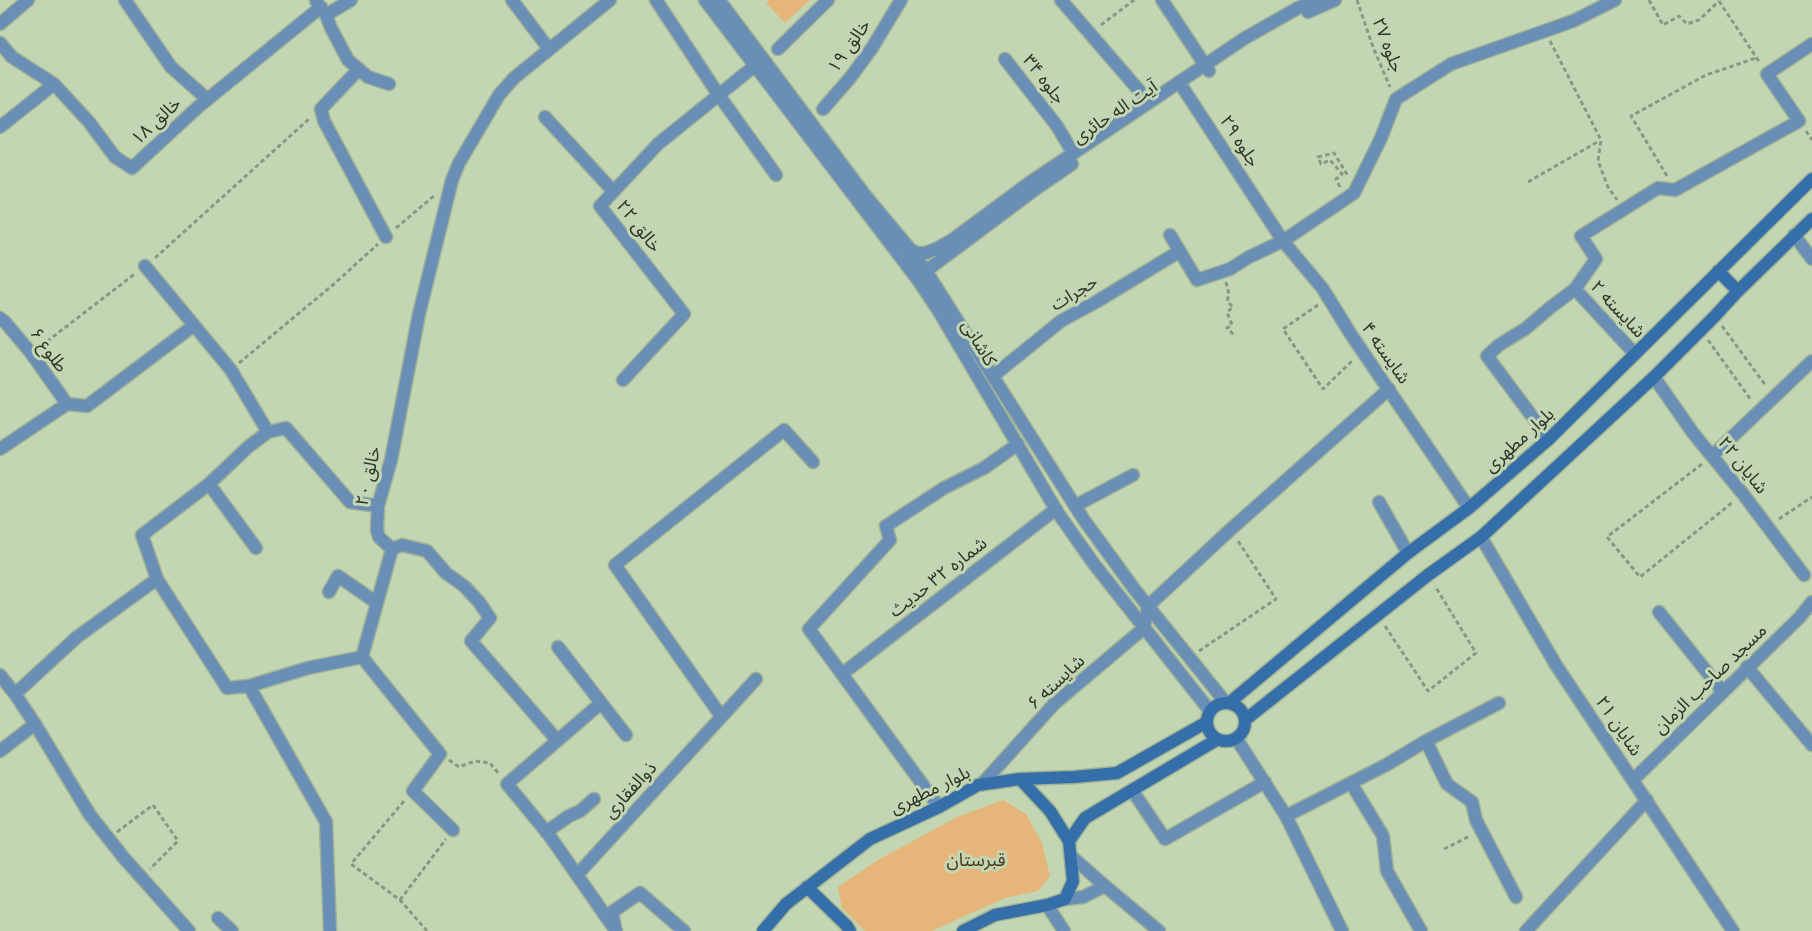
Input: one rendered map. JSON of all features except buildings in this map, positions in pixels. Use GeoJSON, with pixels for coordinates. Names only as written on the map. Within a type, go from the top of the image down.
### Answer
{"type":"FeatureCollection","features":[{"type":"Feature","properties":{"kind":"main road","name":"بلوار مطهری"},"geometry":{"type":"LineString","coordinates":[[1227,703],[1408,553],[1469,508],[1549,439],[1812,178]]}},
{"type":"Feature","properties":{"kind":"main road"},"geometry":{"type":"LineString","coordinates":[[1245,720],[1377,614],[1481,537],[1654,377],[1812,219]]}},
{"type":"Feature","properties":{"kind":"main road"},"geometry":{"type":"LineString","coordinates":[[1718,271],[1738,291]]}},
{"type":"Feature","properties":{"kind":"main road"},"geometry":{"type":"LineString","coordinates":[[1227,703],[1236,706],[1245,720],[1243,731],[1236,738],[1225,741],[1218,739],[1210,732],[1209,717],[1218,705],[1227,703]]}},
{"type":"Feature","properties":{"kind":"main road","name":"بلوار مطهری"},"geometry":{"type":"LineString","coordinates":[[763,931],[786,904],[870,839],[939,807],[978,785],[1020,779],[1117,773],[1209,717]]}},
{"type":"Feature","properties":{"kind":"main road"},"geometry":{"type":"LineString","coordinates":[[1069,841],[1085,818],[1218,739]]}},
{"type":"Feature","properties":{"kind":"main road"},"geometry":{"type":"LineString","coordinates":[[963,931],[994,915],[1047,905],[1065,899],[1073,881],[1069,841],[1050,811],[1020,779]]}},
{"type":"Feature","properties":{"kind":"main road"},"geometry":{"type":"LineString","coordinates":[[807,887],[850,931]]}},
{"type":"Feature","properties":{"kind":"street"},"geometry":{"type":"LineString","coordinates":[[0,24],[28,0]]}},
{"type":"Feature","properties":{"kind":"street"},"geometry":{"type":"LineString","coordinates":[[125,0],[171,66],[207,99]]}},
{"type":"Feature","properties":{"kind":"street","name":"خالق ۱۸"},"geometry":{"type":"LineString","coordinates":[[0,43],[12,57],[54,84],[89,122],[115,157],[132,168],[207,99],[321,7],[351,0]]}},
{"type":"Feature","properties":{"kind":"street"},"geometry":{"type":"LineString","coordinates":[[512,0],[549,49]]}},
{"type":"Feature","properties":{"kind":"street","name":"خالق ۲۰"},"geometry":{"type":"LineString","coordinates":[[392,549],[379,537],[378,506],[391,460],[419,314],[452,180],[459,163],[499,95],[514,78],[610,0]]}},
{"type":"Feature","properties":{"kind":"street"},"geometry":{"type":"LineString","coordinates":[[656,0],[718,94],[776,175]]}},
{"type":"Feature","properties":{"kind":"street","name":"کاشانی"},"geometry":{"type":"LineString","coordinates":[[705,0],[910,249],[1075,506],[1128,581],[1227,703]]}},
{"type":"Feature","properties":{"kind":"street","name":"کاشانی"},"geometry":{"type":"LineString","coordinates":[[719,0],[758,63],[938,310],[1056,509],[1094,564],[1209,717]]}},
{"type":"Feature","properties":{"kind":"street"},"geometry":{"type":"LineString","coordinates":[[778,49],[828,0]]}},
{"type":"Feature","properties":{"kind":"street","name":"خالق ۱۹"},"geometry":{"type":"LineString","coordinates":[[823,109],[872,48],[901,0]]}},
{"type":"Feature","properties":{"kind":"street"},"geometry":{"type":"LineString","coordinates":[[1061,0],[1149,102]]}},
{"type":"Feature","properties":{"kind":"street"},"geometry":{"type":"LineString","coordinates":[[1162,0],[1207,68]]}},
{"type":"Feature","properties":{"kind":"street","name":"آیت اله حائری"},"geometry":{"type":"LineString","coordinates":[[1207,68],[1245,38],[1316,0]]}},
{"type":"Feature","properties":{"kind":"street","name":"آیت اله حائری"},"geometry":{"type":"LineString","coordinates":[[926,272],[1037,188],[1207,68],[1305,13],[1335,0]]}},
{"type":"Feature","properties":{"kind":"street"},"geometry":{"type":"LineString","coordinates":[[1170,236],[1197,280],[1223,272],[1283,241],[1354,193],[1381,138],[1396,99],[1451,64],[1573,21],[1615,0]]}},
{"type":"Feature","properties":{"kind":"street"},"geometry":{"type":"LineString","coordinates":[[321,7],[348,60],[368,77],[389,84]]}},
{"type":"Feature","properties":{"kind":"street"},"geometry":{"type":"LineString","coordinates":[[1549,439],[1487,356],[1575,289],[1596,259],[1581,236],[1658,188],[1676,190],[1799,121],[1767,74],[1812,44]]}},
{"type":"Feature","properties":{"kind":"street","name":"جلوه ۳۴"},"geometry":{"type":"LineString","coordinates":[[1005,58],[1057,126],[1073,153]]}},
{"type":"Feature","properties":{"kind":"street","name":"خالق ۲۲"},"geometry":{"type":"LineString","coordinates":[[623,381],[684,314],[600,206],[658,144],[758,63]]}},
{"type":"Feature","properties":{"kind":"street"},"geometry":{"type":"LineString","coordinates":[[359,69],[321,109],[324,121],[386,237]]}},
{"type":"Feature","properties":{"kind":"street"},"geometry":{"type":"LineString","coordinates":[[0,127],[54,84]]}},
{"type":"Feature","properties":{"kind":"street","name":"آیت اله حائری"},"geometry":{"type":"LineString","coordinates":[[910,249],[917,253],[926,253],[952,240],[1012,194],[1149,102],[1182,85]]}},
{"type":"Feature","properties":{"kind":"street","name":"جلوه ۲۹"},"geometry":{"type":"LineString","coordinates":[[1182,85],[1271,220]]}},
{"type":"Feature","properties":{"kind":"street"},"geometry":{"type":"LineString","coordinates":[[545,117],[614,191]]}},
{"type":"Feature","properties":{"kind":"street","name":"شایسته ۴"},"geometry":{"type":"LineString","coordinates":[[1271,220],[1283,241],[1323,289],[1362,351],[1469,508]]}},
{"type":"Feature","properties":{"kind":"street"},"geometry":{"type":"LineString","coordinates":[[1794,235],[1812,259]]}},
{"type":"Feature","properties":{"kind":"street"},"geometry":{"type":"LineString","coordinates":[[887,238],[910,249]]}},
{"type":"Feature","properties":{"kind":"street","name":"حجرات"},"geometry":{"type":"LineString","coordinates":[[993,376],[1061,321],[1180,251]]}},
{"type":"Feature","properties":{"kind":"street"},"geometry":{"type":"LineString","coordinates":[[145,266],[231,369],[268,432]]}},
{"type":"Feature","properties":{"kind":"street"},"geometry":{"type":"LineString","coordinates":[[926,272],[938,310]]}},
{"type":"Feature","properties":{"kind":"street","name":"شایسته ۲"},"geometry":{"type":"LineString","coordinates":[[1575,289],[1635,354]]}},
{"type":"Feature","properties":{"kind":"street","name":"طلوع ۶"},"geometry":{"type":"LineString","coordinates":[[0,318],[31,353],[67,404]]}},
{"type":"Feature","properties":{"kind":"street"},"geometry":{"type":"LineString","coordinates":[[0,450],[67,404],[87,406],[193,326]]}},
{"type":"Feature","properties":{"kind":"street"},"geometry":{"type":"LineString","coordinates":[[1712,456],[1812,360]]}},
{"type":"Feature","properties":{"kind":"street","name":"شایان ۲۲"},"geometry":{"type":"LineString","coordinates":[[1654,377],[1694,433],[1804,575]]}},
{"type":"Feature","properties":{"kind":"street"},"geometry":{"type":"LineString","coordinates":[[1144,628],[1148,606],[1389,389]]}},
{"type":"Feature","properties":{"kind":"street"},"geometry":{"type":"LineString","coordinates":[[362,657],[308,668],[249,687],[227,688],[157,579],[142,535],[209,484],[248,447],[268,432],[286,428],[350,502],[378,506]]}},
{"type":"Feature","properties":{"kind":"street"},"geometry":{"type":"LineString","coordinates":[[721,716],[615,565],[784,430],[813,462]]}},
{"type":"Feature","properties":{"kind":"street"},"geometry":{"type":"LineString","coordinates":[[939,807],[808,629],[890,540],[886,526],[944,488],[984,468],[1018,444]]}},
{"type":"Feature","properties":{"kind":"street"},"geometry":{"type":"LineString","coordinates":[[1075,506],[1133,475]]}},
{"type":"Feature","properties":{"kind":"street"},"geometry":{"type":"LineString","coordinates":[[209,484],[256,548]]}},
{"type":"Feature","properties":{"kind":"street"},"geometry":{"type":"LineString","coordinates":[[1379,502],[1408,553]]}},
{"type":"Feature","properties":{"kind":"street","name":"شماره ۳۲ حدیث"},"geometry":{"type":"LineString","coordinates":[[842,674],[1056,509]]}},
{"type":"Feature","properties":{"kind":"street","name":"شایان ۲۱"},"geometry":{"type":"LineString","coordinates":[[1481,537],[1556,665],[1733,931]]}},
{"type":"Feature","properties":{"kind":"street"},"geometry":{"type":"LineString","coordinates":[[362,657],[392,549],[402,545],[427,551],[446,573],[464,586],[490,618],[471,641],[557,740]]}},
{"type":"Feature","properties":{"kind":"street"},"geometry":{"type":"LineString","coordinates":[[329,592],[338,576],[377,603]]}},
{"type":"Feature","properties":{"kind":"street"},"geometry":{"type":"LineString","coordinates":[[15,694],[76,638],[157,579]]}},
{"type":"Feature","properties":{"kind":"street","name":"مسجد صاحب الزمان"},"geometry":{"type":"LineString","coordinates":[[1633,780],[1799,618],[1812,602]]}},
{"type":"Feature","properties":{"kind":"street"},"geometry":{"type":"LineString","coordinates":[[1659,612],[1724,692]]}},
{"type":"Feature","properties":{"kind":"street","name":"شایسته ۶"},"geometry":{"type":"LineString","coordinates":[[982,784],[1054,704],[1144,628]]}},
{"type":"Feature","properties":{"kind":"street"},"geometry":{"type":"LineString","coordinates":[[558,647],[626,735]]}},
{"type":"Feature","properties":{"kind":"street"},"geometry":{"type":"LineString","coordinates":[[362,657],[440,754],[412,791],[453,830]]}},
{"type":"Feature","properties":{"kind":"street"},"geometry":{"type":"LineString","coordinates":[[1747,667],[1812,746]]}},
{"type":"Feature","properties":{"kind":"street"},"geometry":{"type":"LineString","coordinates":[[0,675],[35,724],[90,815],[189,931]]}},
{"type":"Feature","properties":{"kind":"street","name":"ذوالفقاری"},"geometry":{"type":"LineString","coordinates":[[577,875],[756,679]]}},
{"type":"Feature","properties":{"kind":"street"},"geometry":{"type":"LineString","coordinates":[[249,687],[326,822],[330,931]]}},
{"type":"Feature","properties":{"kind":"street"},"geometry":{"type":"LineString","coordinates":[[601,703],[507,784],[546,832],[616,931]]}},
{"type":"Feature","properties":{"kind":"street"},"geometry":{"type":"LineString","coordinates":[[1287,816],[1498,703]]}},
{"type":"Feature","properties":{"kind":"street"},"geometry":{"type":"LineString","coordinates":[[0,751],[35,724]]}},
{"type":"Feature","properties":{"kind":"street"},"geometry":{"type":"LineString","coordinates":[[1236,738],[1287,816],[1342,931]]}},
{"type":"Feature","properties":{"kind":"street"},"geometry":{"type":"LineString","coordinates":[[1426,741],[1447,784],[1472,802],[1476,820],[1516,897]]}},
{"type":"Feature","properties":{"kind":"street"},"geometry":{"type":"LineString","coordinates":[[1132,790],[1165,839],[1265,782]]}},
{"type":"Feature","properties":{"kind":"street"},"geometry":{"type":"LineString","coordinates":[[1351,783],[1383,836],[1387,871],[1421,931]]}},
{"type":"Feature","properties":{"kind":"street"},"geometry":{"type":"LineString","coordinates":[[546,832],[580,811],[594,799]]}},
{"type":"Feature","properties":{"kind":"street"},"geometry":{"type":"LineString","coordinates":[[1526,931],[1647,801]]}},
{"type":"Feature","properties":{"kind":"street"},"geometry":{"type":"LineString","coordinates":[[1071,856],[1159,931]]}},
{"type":"Feature","properties":{"kind":"street"},"geometry":{"type":"LineString","coordinates":[[1065,899],[1083,897],[1105,886]]}},
{"type":"Feature","properties":{"kind":"street"},"geometry":{"type":"LineString","coordinates":[[616,931],[612,912],[640,893],[684,931]]}},
{"type":"Feature","properties":{"kind":"street"},"geometry":{"type":"LineString","coordinates":[[1047,905],[1064,931]]}},
{"type":"Feature","properties":{"kind":"street"},"geometry":{"type":"LineString","coordinates":[[218,918],[232,931]]}},
{"type":"Feature","properties":{"kind":"path"},"geometry":{"type":"LineString","coordinates":[[1090,34],[1134,0]]}},
{"type":"Feature","properties":{"kind":"path","name":"جلوه ۲۷"},"geometry":{"type":"LineString","coordinates":[[1357,0],[1373,47],[1396,99]]}},
{"type":"Feature","properties":{"kind":"path"},"geometry":{"type":"LineString","coordinates":[[1649,0],[1663,25],[1679,16],[1687,24],[1699,20],[1719,1],[1767,74]]}},
{"type":"Feature","properties":{"kind":"path"},"geometry":{"type":"LineString","coordinates":[[1545,31],[1600,140],[1598,161],[1608,187],[1623,210]]}},
{"type":"Feature","properties":{"kind":"path"},"geometry":{"type":"LineString","coordinates":[[1676,190],[1631,116],[1706,75],[1756,58]]}},
{"type":"Feature","properties":{"kind":"path"},"geometry":{"type":"LineString","coordinates":[[31,353],[145,266],[321,109]]}},
{"type":"Feature","properties":{"kind":"path"},"geometry":{"type":"LineString","coordinates":[[1528,182],[1600,140]]}},
{"type":"Feature","properties":{"kind":"path"},"geometry":{"type":"LineString","coordinates":[[1347,199],[1336,179],[1342,174],[1330,160],[1321,164],[1318,157],[1334,153],[1349,177]]}},
{"type":"Feature","properties":{"kind":"path"},"geometry":{"type":"LineString","coordinates":[[231,369],[334,284],[452,180]]}},
{"type":"Feature","properties":{"kind":"path"},"geometry":{"type":"LineString","coordinates":[[1223,272],[1229,295],[1227,301],[1233,307],[1227,312],[1232,325],[1227,328],[1234,335]]}},
{"type":"Feature","properties":{"kind":"path"},"geometry":{"type":"LineString","coordinates":[[1328,298],[1283,329],[1323,389],[1362,351]]}},
{"type":"Feature","properties":{"kind":"path"},"geometry":{"type":"LineString","coordinates":[[1715,316],[1774,397]]}},
{"type":"Feature","properties":{"kind":"path"},"geometry":{"type":"LineString","coordinates":[[1701,330],[1759,412]]}},
{"type":"Feature","properties":{"kind":"path"},"geometry":{"type":"LineString","coordinates":[[1712,456],[1607,537],[1640,577],[1743,494]]}},
{"type":"Feature","properties":{"kind":"path"},"geometry":{"type":"LineString","coordinates":[[1768,527],[1812,497]]}},
{"type":"Feature","properties":{"kind":"path"},"geometry":{"type":"LineString","coordinates":[[1189,657],[1276,599],[1230,530]]}},
{"type":"Feature","properties":{"kind":"path"},"geometry":{"type":"LineString","coordinates":[[1377,614],[1428,691],[1476,653],[1428,575]]}},
{"type":"Feature","properties":{"kind":"path"},"geometry":{"type":"LineString","coordinates":[[440,754],[459,767],[475,761],[490,763],[507,784]]}},
{"type":"Feature","properties":{"kind":"path"},"geometry":{"type":"LineString","coordinates":[[412,791],[351,864],[400,900],[427,931]]}},
{"type":"Feature","properties":{"kind":"path"},"geometry":{"type":"LineString","coordinates":[[109,838],[153,805],[178,841],[142,878]]}},
{"type":"Feature","properties":{"kind":"path"},"geometry":{"type":"LineString","coordinates":[[400,900],[453,830]]}},
{"type":"Feature","properties":{"kind":"path"},"geometry":{"type":"LineString","coordinates":[[1444,849],[1482,830]]}},
{"type":"Feature","properties":{"kind":"green space"},"geometry":{"type":"Polygon","coordinates":[[[769,0],[810,0],[785,23],[766,3],[769,0]]]}},
{"type":"Feature","properties":{"kind":"green space","name":"قبرستان"},"geometry":{"type":"Polygon","coordinates":[[[1003,800],[1026,814],[1042,843],[1050,876],[1038,891],[1005,898],[932,931],[865,931],[842,908],[838,887],[878,860],[957,817],[1003,800]]]}}]}
